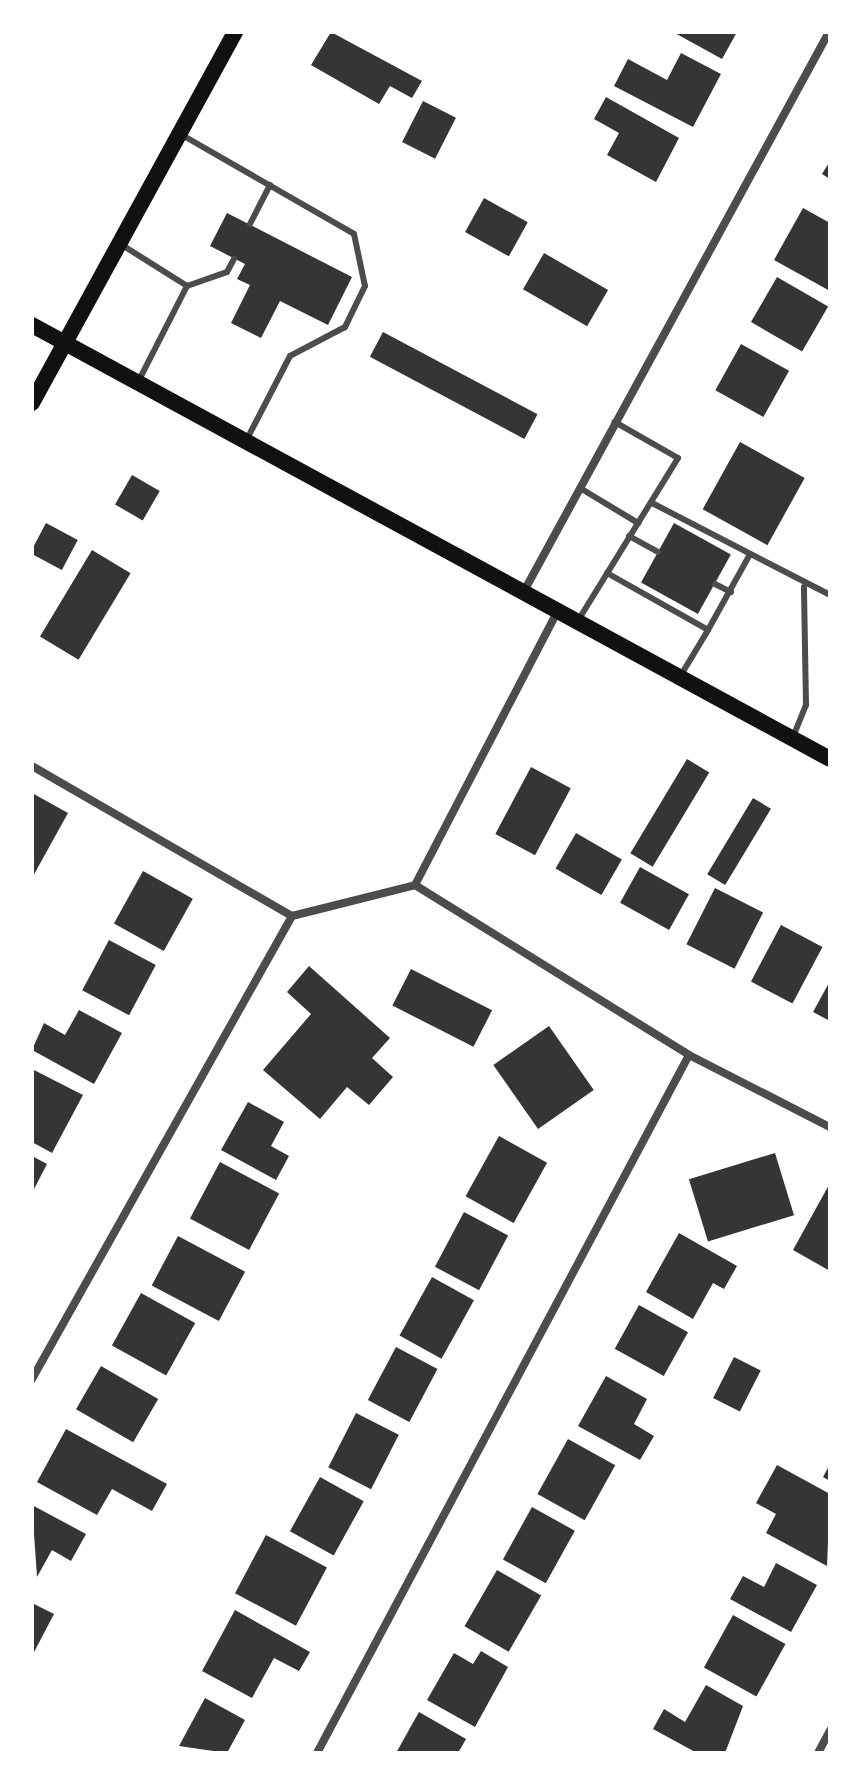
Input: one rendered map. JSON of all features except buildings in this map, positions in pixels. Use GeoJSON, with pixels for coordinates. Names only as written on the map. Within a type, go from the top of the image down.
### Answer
{"type":"FeatureCollection","features":[{"type":"Feature","properties":{"kind":"main road"},"geometry":{"type":"LineString","coordinates":[[32,403],[235,32]]}},
{"type":"Feature","properties":{"kind":"main road"},"geometry":{"type":"LineString","coordinates":[[32,325],[63,345],[830,759]]}},
{"type":"Feature","properties":{"kind":"street"},"geometry":{"type":"LineString","coordinates":[[523,593],[829,32]]}},
{"type":"Feature","properties":{"kind":"street"},"geometry":{"type":"LineString","coordinates":[[415,885],[557,612]]}},
{"type":"Feature","properties":{"kind":"street"},"geometry":{"type":"LineString","coordinates":[[32,766],[292,916],[415,885],[689,1055],[830,1127]]}},
{"type":"Feature","properties":{"kind":"street"},"geometry":{"type":"LineString","coordinates":[[32,1379],[292,916]]}},
{"type":"Feature","properties":{"kind":"street"},"geometry":{"type":"LineString","coordinates":[[317,1753],[689,1055]]}},
{"type":"Feature","properties":{"kind":"street"},"geometry":{"type":"LineString","coordinates":[[818,1753],[830,1730]]}},
{"type":"Feature","properties":{"kind":"lane"},"geometry":{"type":"LineString","coordinates":[[179,134],[354,234],[365,286],[345,327],[290,356],[245,443]]}},
{"type":"Feature","properties":{"kind":"lane"},"geometry":{"type":"LineString","coordinates":[[250,224],[270,185]]}},
{"type":"Feature","properties":{"kind":"lane"},"geometry":{"type":"LineString","coordinates":[[119,243],[187,286]]}},
{"type":"Feature","properties":{"kind":"lane"},"geometry":{"type":"LineString","coordinates":[[137,384],[187,286],[227,272],[234,259]]}},
{"type":"Feature","properties":{"kind":"lane"},"geometry":{"type":"LineString","coordinates":[[577,622],[678,458],[614,422]]}},
{"type":"Feature","properties":{"kind":"lane"},"geometry":{"type":"LineString","coordinates":[[580,488],[638,523]]}},
{"type":"Feature","properties":{"kind":"lane"},"geometry":{"type":"LineString","coordinates":[[652,503],[804,587],[830,595]]}},
{"type":"Feature","properties":{"kind":"lane"},"geometry":{"type":"LineString","coordinates":[[629,536],[658,552]]}},
{"type":"Feature","properties":{"kind":"lane"},"geometry":{"type":"LineString","coordinates":[[678,679],[731,592],[749,556]]}},
{"type":"Feature","properties":{"kind":"lane"},"geometry":{"type":"LineString","coordinates":[[607,573],[708,630]]}},
{"type":"Feature","properties":{"kind":"lane"},"geometry":{"type":"LineString","coordinates":[[715,584],[731,592]]}},
{"type":"Feature","properties":{"kind":"lane"},"geometry":{"type":"LineString","coordinates":[[793,739],[806,705],[804,587]]}}]}
